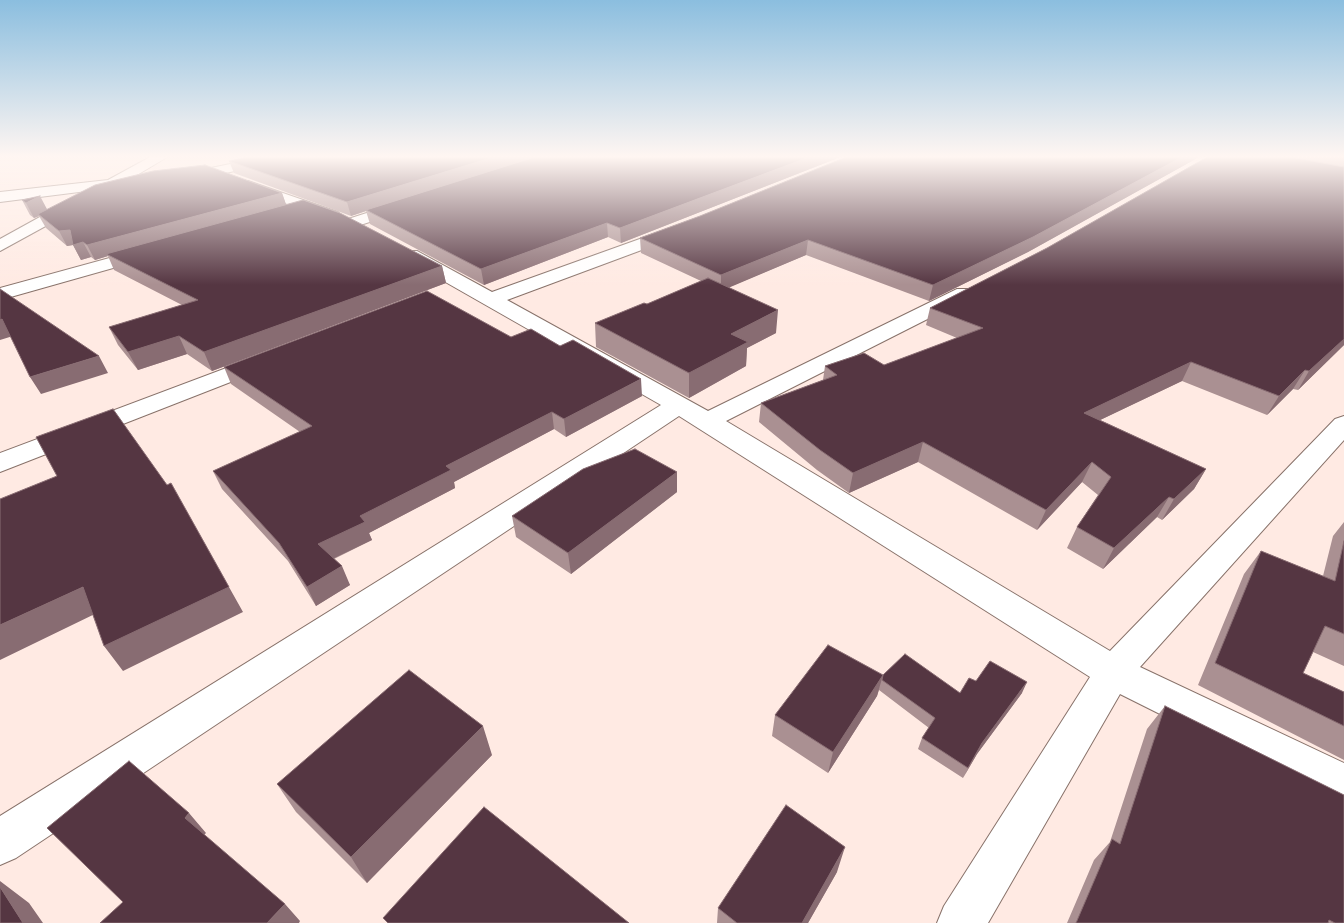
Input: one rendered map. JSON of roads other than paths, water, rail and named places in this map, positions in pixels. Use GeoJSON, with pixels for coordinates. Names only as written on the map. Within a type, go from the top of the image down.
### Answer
{"type":"FeatureCollection","features":[{"type":"Feature","properties":{"kind":"street"},"geometry":{"type":"LineString","coordinates":[[0,246],[82,199]]}},
{"type":"Feature","properties":{"kind":"street"},"geometry":{"type":"LineString","coordinates":[[288,199],[351,223],[388,242],[466,284],[693,413],[1113,672],[1344,785]]}},
{"type":"Feature","properties":{"kind":"street"},"geometry":{"type":"LineString","coordinates":[[351,223],[417,202]]}},
{"type":"Feature","properties":{"kind":"street"},"geometry":{"type":"LineString","coordinates":[[282,215],[311,207]]}},
{"type":"Feature","properties":{"kind":"street"},"geometry":{"type":"LineString","coordinates":[[492,299],[693,225]]}},
{"type":"Feature","properties":{"kind":"street"},"geometry":{"type":"LineString","coordinates":[[0,294],[166,247]]}},
{"type":"Feature","properties":{"kind":"street"},"geometry":{"type":"LineString","coordinates":[[438,295],[466,284]]}},
{"type":"Feature","properties":{"kind":"street"},"geometry":{"type":"LineString","coordinates":[[0,842],[693,413],[982,284]]}},
{"type":"Feature","properties":{"kind":"street"},"geometry":{"type":"LineString","coordinates":[[0,463],[281,355]]}},
{"type":"Feature","properties":{"kind":"street"},"geometry":{"type":"LineString","coordinates":[[961,923],[1113,672],[1344,424]]}}]}
